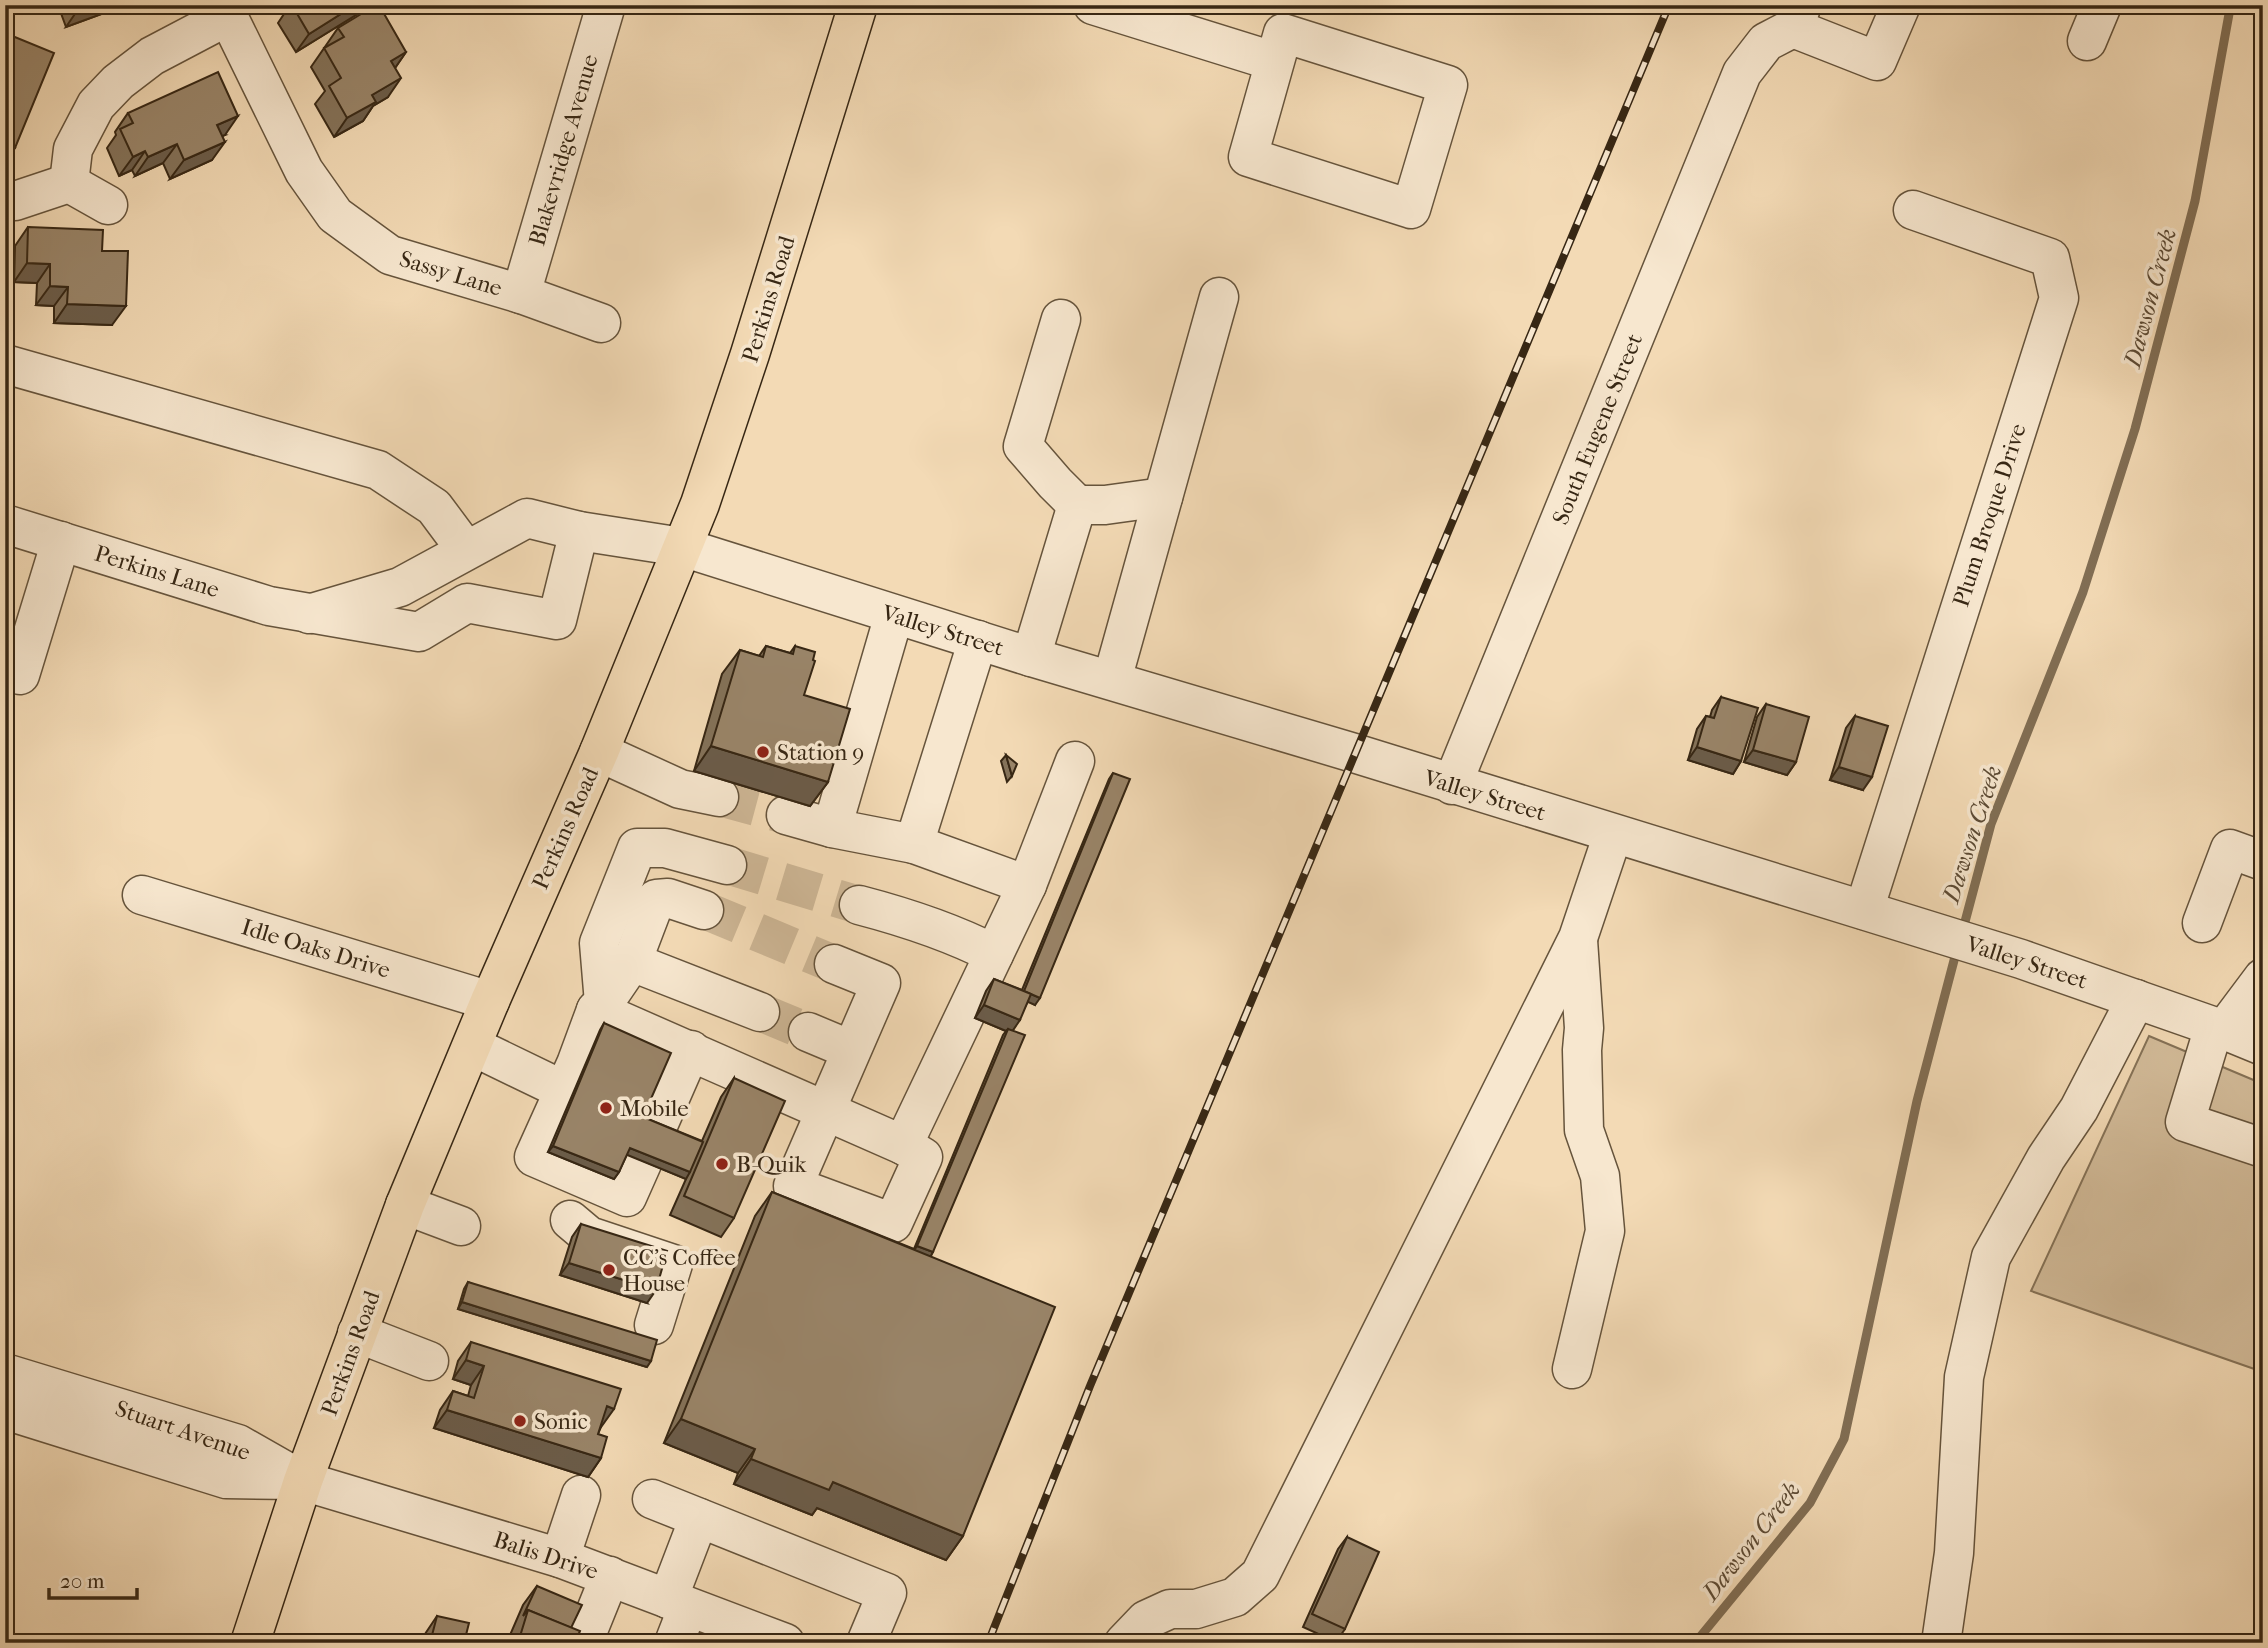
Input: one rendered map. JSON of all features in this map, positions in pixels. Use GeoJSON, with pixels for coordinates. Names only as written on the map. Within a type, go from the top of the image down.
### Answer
{"type":"FeatureCollection","features":[{"type":"Feature","properties":{"kind":"main road","name":"Perkins Road"},"geometry":{"type":"LineString","coordinates":[[250,1643],[303,1481],[405,1205],[598,752],[700,504],[751,354],[858,5]]}},
{"type":"Feature","properties":{"kind":"street","name":"Blakevridge Avenue"},"geometry":{"type":"LineString","coordinates":[[521,294],[606,5]]}},
{"type":"Feature","properties":{"kind":"street"},"geometry":{"type":"LineString","coordinates":[[1093,5],[1273,61]]}},
{"type":"Feature","properties":{"kind":"street"},"geometry":{"type":"LineString","coordinates":[[1797,17],[1877,61],[1901,5]]}},
{"type":"Feature","properties":{"kind":"street"},"geometry":{"type":"LineString","coordinates":[[2087,41],[2102,5]]}},
{"type":"Feature","properties":{"kind":"street","name":"Sassy Lane"},"geometry":{"type":"LineString","coordinates":[[226,11],[304,171],[335,215],[390,255],[521,294],[601,323]]}},
{"type":"Feature","properties":{"kind":"street"},"geometry":{"type":"LineString","coordinates":[[69,183],[73,149],[96,105],[118,82],[152,56],[226,11]]}},
{"type":"Feature","properties":{"kind":"street","name":"South Eugene Street"},"geometry":{"type":"LineString","coordinates":[[1452,785],[1742,73],[1766,42],[1797,17]]}},
{"type":"Feature","properties":{"kind":"street"},"geometry":{"type":"LineString","coordinates":[[1283,33],[1448,85],[1411,209],[1248,157],[1273,61],[1283,33]]}},
{"type":"Feature","properties":{"kind":"street"},"geometry":{"type":"LineString","coordinates":[[5,200],[15,201],[69,183],[108,205]]}},
{"type":"Feature","properties":{"kind":"street","name":"Plum Broque Drive"},"geometry":{"type":"LineString","coordinates":[[1865,910],[2059,298],[2050,258],[1913,210]]}},
{"type":"Feature","properties":{"kind":"street"},"geometry":{"type":"LineString","coordinates":[[1112,680],[1219,297]]}},
{"type":"Feature","properties":{"kind":"street"},"geometry":{"type":"LineString","coordinates":[[1061,319],[1023,446],[1077,505],[1105,505],[1163,497]]}},
{"type":"Feature","properties":{"kind":"street"},"geometry":{"type":"LineString","coordinates":[[5,364],[377,470],[434,507],[466,550]]}},
{"type":"Feature","properties":{"kind":"street"},"geometry":{"type":"LineString","coordinates":[[1031,657],[1077,505]]}},
{"type":"Feature","properties":{"kind":"street","name":"Valley Street"},"geometry":{"type":"LineString","coordinates":[[309,614],[400,587],[527,518],[579,531],[682,547],[894,615],[1865,910],[2136,999],[2263,1046]]}},
{"type":"Feature","properties":{"kind":"street","name":"Perkins Lane"},"geometry":{"type":"LineString","coordinates":[[5,524],[269,606],[419,632],[467,603],[557,620],[579,531]]}},
{"type":"Feature","properties":{"kind":"street"},"geometry":{"type":"LineString","coordinates":[[20,675],[61,541]]}},
{"type":"Feature","properties":{"kind":"street"},"geometry":{"type":"LineString","coordinates":[[832,828],[894,615]]}},
{"type":"Feature","properties":{"kind":"street"},"geometry":{"type":"LineString","coordinates":[[914,844],[978,640]]}},
{"type":"Feature","properties":{"kind":"street"},"geometry":{"type":"LineString","coordinates":[[598,752],[680,789],[719,797]]}},
{"type":"Feature","properties":{"kind":"street"},"geometry":{"type":"LineString","coordinates":[[903,1145],[1027,885],[1075,761]]}},
{"type":"Feature","properties":{"kind":"street"},"geometry":{"type":"LineString","coordinates":[[786,816],[914,844],[1027,885]]}},
{"type":"Feature","properties":{"kind":"street"},"geometry":{"type":"LineString","coordinates":[[1124,1643],[1146,1620],[1170,1609],[1196,1609],[1236,1597],[1260,1575],[1578,938],[1613,834]]}},
{"type":"Feature","properties":{"kind":"street"},"geometry":{"type":"LineString","coordinates":[[600,1006],[599,943],[638,848],[665,848],[727,865]]}},
{"type":"Feature","properties":{"kind":"street"},"geometry":{"type":"LineString","coordinates":[[2202,923],[2230,849],[2263,861]]}},
{"type":"Feature","properties":{"kind":"street","name":"Idle Oaks Drive"},"geometry":{"type":"LineString","coordinates":[[142,895],[490,1001]]}},
{"type":"Feature","properties":{"kind":"street"},"geometry":{"type":"LineString","coordinates":[[691,1050],[646,1137],[627,1197],[534,1157],[550,1134],[600,1006],[632,962],[656,899],[668,898],[704,909]]}},
{"type":"Feature","properties":{"kind":"street"},"geometry":{"type":"LineString","coordinates":[[859,905],[905,917],[969,941],[994,954]]}},
{"type":"Feature","properties":{"kind":"street"},"geometry":{"type":"LineString","coordinates":[[1572,1369],[1605,1231],[1600,1176],[1584,1130],[1584,1028],[1578,938]]}},
{"type":"Feature","properties":{"kind":"street"},"geometry":{"type":"LineString","coordinates":[[632,962],[760,1012]]}},
{"type":"Feature","properties":{"kind":"street"},"geometry":{"type":"LineString","coordinates":[[600,1006],[691,1050],[825,1109],[903,1145],[923,1157],[893,1223],[793,1186],[825,1109],[881,983],[834,964]]}},
{"type":"Feature","properties":{"kind":"street"},"geometry":{"type":"LineString","coordinates":[[2263,978],[2219,1028],[2185,1122],[2263,1148]]}},
{"type":"Feature","properties":{"kind":"street"},"geometry":{"type":"LineString","coordinates":[[1941,1643],[1954,1552],[1964,1377],[1991,1256],[2046,1158],[2079,1108],[2136,999]]}},
{"type":"Feature","properties":{"kind":"street"},"geometry":{"type":"LineString","coordinates":[[808,1032],[851,1050]]}},
{"type":"Feature","properties":{"kind":"street"},"geometry":{"type":"LineString","coordinates":[[472,1046],[574,1073]]}},
{"type":"Feature","properties":{"kind":"street"},"geometry":{"type":"LineString","coordinates":[[405,1205],[461,1226]]}},
{"type":"Feature","properties":{"kind":"street"},"geometry":{"type":"LineString","coordinates":[[570,1220],[589,1236],[673,1264],[654,1325]]}},
{"type":"Feature","properties":{"kind":"street"},"geometry":{"type":"LineString","coordinates":[[358,1334],[429,1361]]}},
{"type":"Feature","properties":{"kind":"street","name":"Stuart Avenue"},"geometry":{"type":"LineString","coordinates":[[5,1373],[238,1444],[303,1481]]}},
{"type":"Feature","properties":{"kind":"street","name":"Stuart Avenue"},"geometry":{"type":"LineString","coordinates":[[5,1410],[226,1479],[303,1481]]}},
{"type":"Feature","properties":{"kind":"street","name":"Balis Drive"},"geometry":{"type":"LineString","coordinates":[[303,1481],[560,1558],[785,1643]]}},
{"type":"Feature","properties":{"kind":"street"},"geometry":{"type":"LineString","coordinates":[[560,1558],[581,1495]]}},
{"type":"Feature","properties":{"kind":"street"},"geometry":{"type":"LineString","coordinates":[[652,1499],[887,1593],[866,1643]]}},
{"type":"Feature","properties":{"kind":"street"},"geometry":{"type":"LineString","coordinates":[[674,1643],[678,1603],[699,1518]]}},
{"type":"Feature","properties":{"kind":"street"},"geometry":{"type":"LineString","coordinates":[[583,1643],[611,1576]]}},
{"type":"Feature","properties":{"kind":"shaded area"},"geometry":{"type":"Polygon","coordinates":[[[2149,1036],[2263,1084],[2263,1372],[2031,1291],[2149,1036]]]}},
{"type":"Feature","properties":{"kind":"building"},"geometry":{"type":"Polygon","coordinates":[[[292,5],[355,5],[309,34],[292,5]]]}},
{"type":"Feature","properties":{"kind":"building"},"geometry":{"type":"Polygon","coordinates":[[[379,5],[406,52],[391,61],[401,78],[372,95],[376,102],[347,118],[329,86],[341,78],[324,48],[344,37],[338,28],[379,5]]]}},
{"type":"Feature","properties":{"kind":"building"},"geometry":{"type":"Polygon","coordinates":[[[5,33],[54,53],[15,148],[5,144],[5,33]]]}},
{"type":"Feature","properties":{"kind":"building"},"geometry":{"type":"Polygon","coordinates":[[[218,72],[238,116],[217,125],[225,142],[184,160],[177,144],[148,157],[145,151],[133,157],[120,129],[133,123],[128,113],[218,72]]]}},
{"type":"Feature","properties":{"kind":"building"},"geometry":{"type":"Polygon","coordinates":[[[28,227],[103,230],[102,251],[128,251],[126,306],[67,304],[68,287],[50,286],[50,264],[27,263],[28,227]]]}},
{"type":"Feature","properties":{"kind":"building","name":"Station 9"},"geometry":{"type":"Polygon","coordinates":[[[766,646],[793,654],[795,646],[815,652],[815,661],[804,695],[850,709],[828,782],[711,746],[740,650],[763,657],[766,646]]]}},
{"type":"Feature","properties":{"kind":"building"},"geometry":{"type":"Polygon","coordinates":[[[1721,697],[1758,708],[1741,761],[1697,747],[1706,716],[1714,718],[1721,697]]]}},
{"type":"Feature","properties":{"kind":"building"},"geometry":{"type":"Polygon","coordinates":[[[1766,704],[1809,717],[1796,762],[1753,750],[1766,704]]]}},
{"type":"Feature","properties":{"kind":"building"},"geometry":{"type":"Polygon","coordinates":[[[1855,716],[1888,726],[1872,777],[1839,767],[1855,716]]]}},
{"type":"Feature","properties":{"kind":"building"},"geometry":{"type":"Polygon","coordinates":[[[1006,755],[1017,764],[1012,776],[1006,755]]]}},
{"type":"Feature","properties":{"kind":"building"},"geometry":{"type":"Polygon","coordinates":[[[1113,773],[1130,779],[1040,998],[1024,991],[1113,773]]]}},
{"type":"Feature","properties":{"kind":"building"},"geometry":{"type":"Polygon","coordinates":[[[994,979],[1031,994],[1020,1020],[984,1005],[994,979]]]}},
{"type":"Feature","properties":{"kind":"building","name":"Mobile"},"geometry":{"type":"Polygon","coordinates":[[[604,1023],[671,1053],[643,1117],[703,1142],[690,1172],[630,1148],[619,1172],[553,1146],[604,1023]]]}},
{"type":"Feature","properties":{"kind":"building"},"geometry":{"type":"Polygon","coordinates":[[[1008,1029],[1025,1035],[933,1252],[917,1246],[1008,1029]]]}},
{"type":"Feature","properties":{"kind":"building","name":"B-Quik"},"geometry":{"type":"Polygon","coordinates":[[[734,1078],[785,1101],[734,1218],[684,1196],[734,1078]]]}},
{"type":"Feature","properties":{"kind":"building"},"geometry":{"type":"Polygon","coordinates":[[[772,1192],[1055,1307],[963,1536],[833,1482],[829,1490],[751,1459],[755,1449],[681,1419],[772,1192]]]}},
{"type":"Feature","properties":{"kind":"building","name":"CC's Coffee House"},"geometry":{"type":"Polygon","coordinates":[[[581,1224],[667,1251],[656,1290],[569,1263],[581,1224]]]}},
{"type":"Feature","properties":{"kind":"building"},"geometry":{"type":"Polygon","coordinates":[[[468,1282],[657,1340],[651,1361],[462,1302],[468,1282]]]}},
{"type":"Feature","properties":{"kind":"building","name":"Sonic"},"geometry":{"type":"Polygon","coordinates":[[[471,1342],[621,1389],[614,1409],[607,1406],[598,1434],[607,1437],[601,1458],[447,1410],[453,1391],[474,1398],[484,1366],[466,1360],[471,1342]]]}},
{"type":"Feature","properties":{"kind":"building"},"geometry":{"type":"Polygon","coordinates":[[[1347,1537],[1379,1552],[1345,1629],[1312,1614],[1347,1537]]]}},
{"type":"Feature","properties":{"kind":"building"},"geometry":{"type":"Polygon","coordinates":[[[537,1586],[582,1605],[571,1628],[528,1610],[523,1616],[537,1586]]]}},
{"type":"Feature","properties":{"kind":"building"},"geometry":{"type":"Polygon","coordinates":[[[528,1610],[580,1631],[575,1643],[518,1643],[528,1610]]]}},
{"type":"Feature","properties":{"kind":"building"},"geometry":{"type":"Polygon","coordinates":[[[437,1616],[469,1623],[464,1643],[430,1643],[437,1616]]]}},
{"type":"Feature","properties":{"kind":"waterway","name":"Dawson Creek"},"geometry":{"type":"LineString","coordinates":[[1962,933],[1991,824],[2083,592],[2135,429],[2195,201],[2229,5]]}},
{"type":"Feature","properties":{"kind":"waterway","name":"Dawson Creek"},"geometry":{"type":"LineString","coordinates":[[1695,1643],[1810,1503],[1844,1439],[1917,1101],[1957,949]]}},
{"type":"Feature","properties":{"kind":"tunnel"},"geometry":{"type":"LineString","coordinates":[[719,797],[786,815]]}},
{"type":"Feature","properties":{"kind":"tunnel"},"geometry":{"type":"LineString","coordinates":[[727,865],[859,905]]}},
{"type":"Feature","properties":{"kind":"tunnel"},"geometry":{"type":"LineString","coordinates":[[704,910],[834,964]]}},
{"type":"Feature","properties":{"kind":"tunnel"},"geometry":{"type":"LineString","coordinates":[[760,1012],[808,1032]]}},
{"type":"Feature","properties":{"kind":"railway"},"geometry":{"type":"LineString","coordinates":[[988,1643],[1090,1386],[1669,5]]}},
{"type":"Feature","properties":{"kind":"place","name":"Station 9"},"geometry":{"type":"Point","coordinates":[763,752]}},
{"type":"Feature","properties":{"kind":"place","name":"Mobile"},"geometry":{"type":"Point","coordinates":[606,1108]}},
{"type":"Feature","properties":{"kind":"place","name":"B-Quik"},"geometry":{"type":"Point","coordinates":[722,1164]}},
{"type":"Feature","properties":{"kind":"place","name":"CC's Coffee House"},"geometry":{"type":"Point","coordinates":[609,1270]}},
{"type":"Feature","properties":{"kind":"place","name":"Sonic"},"geometry":{"type":"Point","coordinates":[520,1421]}}]}
